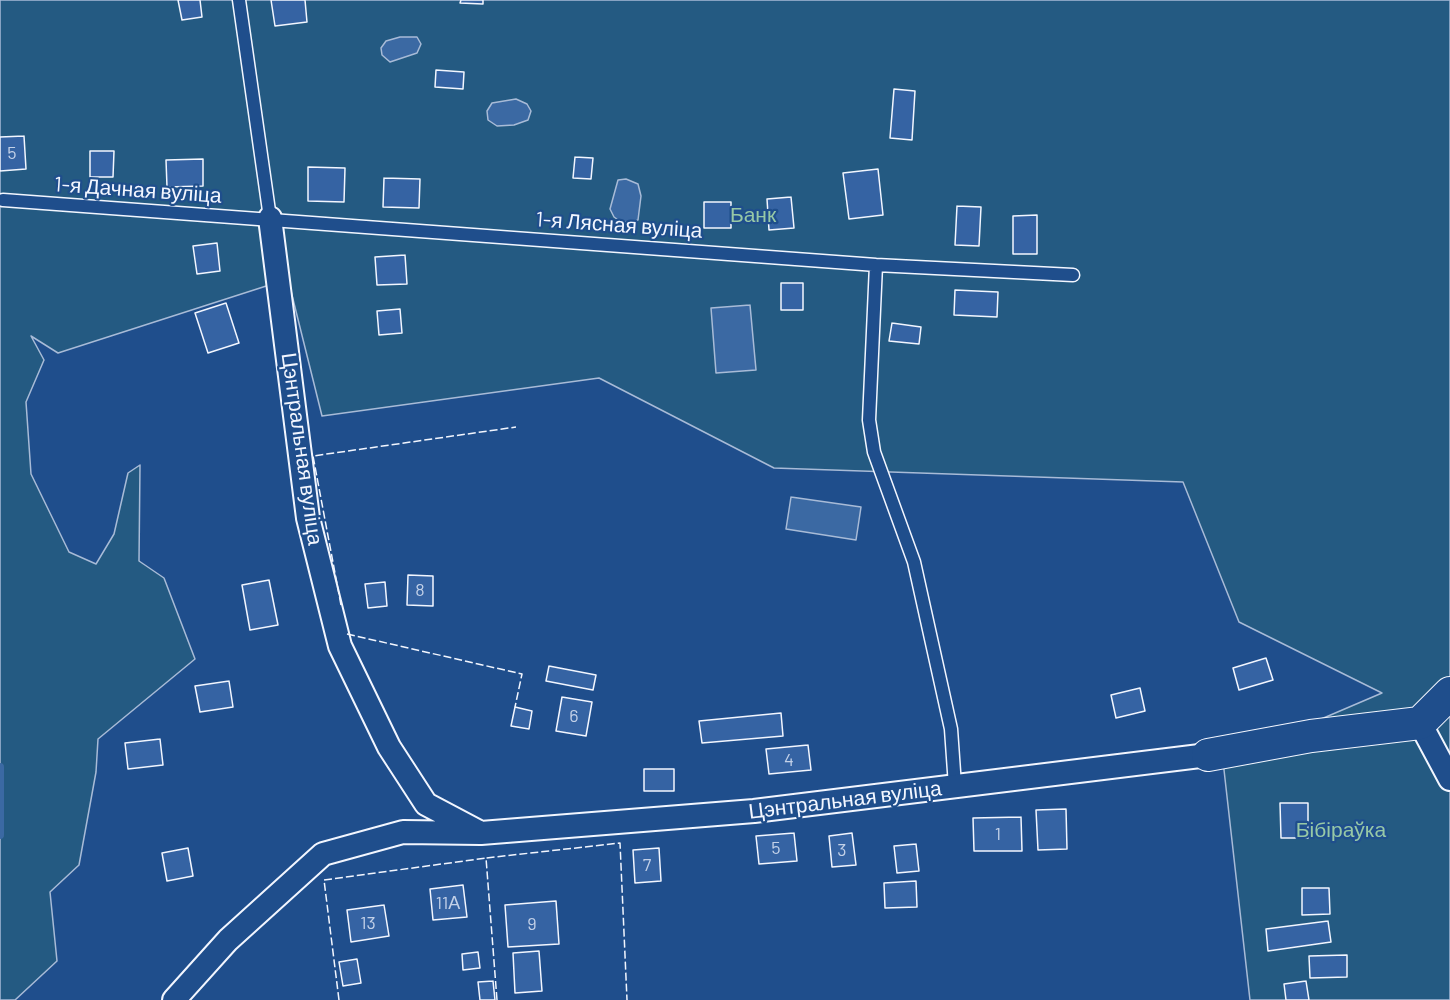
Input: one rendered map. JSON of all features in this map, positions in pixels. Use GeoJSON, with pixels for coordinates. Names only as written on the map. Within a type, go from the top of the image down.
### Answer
{"type":"FeatureCollection","features":[{"type":"Feature","properties":{"kind":"street","name":"Цэнтральная вуліца"},"geometry":{"type":"LineString","coordinates":[[270,218],[308,518],[340,646],[389,747],[426,804],[481,833]]}},
{"type":"Feature","properties":{"kind":"street"},"geometry":{"type":"LineString","coordinates":[[1208,755],[1311,736],[1420,723],[1450,693]]}},
{"type":"Feature","properties":{"kind":"street"},"geometry":{"type":"LineString","coordinates":[[1420,723],[1450,779]]}},
{"type":"Feature","properties":{"kind":"street","name":"Цэнтральная вуліца"},"geometry":{"type":"LineString","coordinates":[[174,1000],[228,940],[323,854],[403,832],[481,833],[754,811],[1208,755]]}},
{"type":"Feature","properties":{"kind":"lane"},"geometry":{"type":"LineString","coordinates":[[239,0],[270,218]]}},
{"type":"Feature","properties":{"kind":"lane","name":"1-я Дачная вуліца"},"geometry":{"type":"LineString","coordinates":[[3,200],[270,218]]}},
{"type":"Feature","properties":{"kind":"lane","name":"1-я Лясная вуліца"},"geometry":{"type":"LineString","coordinates":[[270,218],[876,265],[1073,275]]}},
{"type":"Feature","properties":{"kind":"lane"},"geometry":{"type":"LineString","coordinates":[[876,265],[869,420],[874,452],[914,562],[951,729],[955,786]]}},
{"type":"Feature","properties":{"kind":"green space"},"geometry":{"type":"Polygon","coordinates":[[[0,0],[1450,0],[1450,1000],[1250,1000],[1223,761],[1382,693],[1239,622],[1183,482],[774,468],[599,378],[322,416],[288,279],[58,353],[31,336],[44,360],[26,402],[31,474],[69,552],[96,564],[114,534],[128,473],[140,465],[139,561],[164,578],[195,659],[98,739],[96,772],[79,865],[50,892],[57,961],[15,1000],[0,1000],[0,0]]]}},
{"type":"Feature","properties":{"kind":"shaded area"},"geometry":{"type":"Polygon","coordinates":[[[400,37],[417,37],[421,44],[417,53],[390,62],[382,55],[381,48],[386,41],[400,37]]]}},
{"type":"Feature","properties":{"kind":"shaded area"},"geometry":{"type":"Polygon","coordinates":[[[516,99],[527,104],[531,111],[528,120],[514,125],[497,126],[488,120],[487,111],[492,103],[516,99]]]}},
{"type":"Feature","properties":{"kind":"shaded area"},"geometry":{"type":"Polygon","coordinates":[[[626,179],[638,184],[641,196],[638,220],[633,222],[621,222],[614,217],[610,209],[618,180],[626,179]]]}},
{"type":"Feature","properties":{"kind":"shaded area"},"geometry":{"type":"Polygon","coordinates":[[[750,305],[756,370],[716,373],[711,308],[750,305]]]}},
{"type":"Feature","properties":{"kind":"shaded area"},"geometry":{"type":"Polygon","coordinates":[[[791,497],[861,507],[856,540],[786,529],[791,497]]]}},
{"type":"Feature","properties":{"kind":"building"},"geometry":{"type":"Polygon","coordinates":[[[178,0],[200,0],[202,17],[182,20],[178,0]]]}},
{"type":"Feature","properties":{"kind":"building"},"geometry":{"type":"Polygon","coordinates":[[[271,0],[305,0],[307,22],[275,26],[271,0]]]}},
{"type":"Feature","properties":{"kind":"building"},"geometry":{"type":"Polygon","coordinates":[[[461,0],[483,0],[483,4],[460,3],[461,0]]]}},
{"type":"Feature","properties":{"kind":"building"},"geometry":{"type":"Polygon","coordinates":[[[436,70],[464,72],[463,89],[435,87],[436,70]]]}},
{"type":"Feature","properties":{"kind":"building"},"geometry":{"type":"Polygon","coordinates":[[[894,89],[915,91],[912,140],[890,138],[894,89]]]}},
{"type":"Feature","properties":{"kind":"building"},"geometry":{"type":"Polygon","coordinates":[[[24,136],[26,169],[0,171],[0,137],[24,136]]]}},
{"type":"Feature","properties":{"kind":"building"},"geometry":{"type":"Polygon","coordinates":[[[90,151],[114,151],[113,177],[90,177],[90,151]]]}},
{"type":"Feature","properties":{"kind":"building"},"geometry":{"type":"Polygon","coordinates":[[[575,157],[593,158],[591,179],[573,178],[575,157]]]}},
{"type":"Feature","properties":{"kind":"building"},"geometry":{"type":"Polygon","coordinates":[[[203,159],[203,186],[167,187],[166,160],[203,159]]]}},
{"type":"Feature","properties":{"kind":"building"},"geometry":{"type":"Polygon","coordinates":[[[308,167],[345,168],[344,202],[308,201],[308,167]]]}},
{"type":"Feature","properties":{"kind":"building"},"geometry":{"type":"Polygon","coordinates":[[[878,169],[883,215],[849,219],[843,173],[878,169]]]}},
{"type":"Feature","properties":{"kind":"building"},"geometry":{"type":"Polygon","coordinates":[[[384,178],[420,179],[419,208],[383,207],[384,178]]]}},
{"type":"Feature","properties":{"kind":"building"},"geometry":{"type":"Polygon","coordinates":[[[791,197],[794,228],[769,230],[767,199],[791,197]]]}},
{"type":"Feature","properties":{"kind":"building"},"geometry":{"type":"Polygon","coordinates":[[[704,202],[731,202],[731,228],[704,228],[704,202]]]}},
{"type":"Feature","properties":{"kind":"building"},"geometry":{"type":"Polygon","coordinates":[[[957,206],[981,207],[979,246],[955,245],[957,206]]]}},
{"type":"Feature","properties":{"kind":"building"},"geometry":{"type":"Polygon","coordinates":[[[1037,215],[1037,254],[1013,254],[1013,216],[1037,215]]]}},
{"type":"Feature","properties":{"kind":"building"},"geometry":{"type":"Polygon","coordinates":[[[217,243],[220,271],[197,274],[193,246],[217,243]]]}},
{"type":"Feature","properties":{"kind":"building"},"geometry":{"type":"Polygon","coordinates":[[[405,255],[407,284],[377,285],[375,257],[405,255]]]}},
{"type":"Feature","properties":{"kind":"building"},"geometry":{"type":"Polygon","coordinates":[[[781,283],[803,283],[803,310],[781,310],[781,283]]]}},
{"type":"Feature","properties":{"kind":"building"},"geometry":{"type":"Polygon","coordinates":[[[955,290],[998,292],[997,317],[954,315],[955,290]]]}},
{"type":"Feature","properties":{"kind":"building"},"geometry":{"type":"Polygon","coordinates":[[[226,303],[239,343],[208,353],[195,313],[226,303]]]}},
{"type":"Feature","properties":{"kind":"building"},"geometry":{"type":"Polygon","coordinates":[[[400,309],[402,333],[379,335],[377,311],[400,309]]]}},
{"type":"Feature","properties":{"kind":"building"},"geometry":{"type":"Polygon","coordinates":[[[892,323],[921,327],[919,344],[889,341],[892,323]]]}},
{"type":"Feature","properties":{"kind":"building"},"geometry":{"type":"Polygon","coordinates":[[[408,575],[433,576],[433,606],[407,605],[408,575]]]}},
{"type":"Feature","properties":{"kind":"building"},"geometry":{"type":"Polygon","coordinates":[[[269,580],[278,625],[250,630],[242,585],[269,580]]]}},
{"type":"Feature","properties":{"kind":"building"},"geometry":{"type":"Polygon","coordinates":[[[385,582],[387,606],[368,608],[365,584],[385,582]]]}},
{"type":"Feature","properties":{"kind":"building"},"geometry":{"type":"Polygon","coordinates":[[[1266,658],[1273,680],[1239,690],[1233,668],[1266,658]]]}},
{"type":"Feature","properties":{"kind":"building"},"geometry":{"type":"Polygon","coordinates":[[[549,666],[596,675],[593,690],[546,681],[549,666]]]}},
{"type":"Feature","properties":{"kind":"building"},"geometry":{"type":"Polygon","coordinates":[[[229,681],[233,707],[200,712],[195,686],[229,681]]]}},
{"type":"Feature","properties":{"kind":"building"},"geometry":{"type":"Polygon","coordinates":[[[1140,688],[1145,711],[1116,718],[1111,695],[1140,688]]]}},
{"type":"Feature","properties":{"kind":"building"},"geometry":{"type":"Polygon","coordinates":[[[562,697],[592,702],[586,736],[556,731],[562,697]]]}},
{"type":"Feature","properties":{"kind":"building"},"geometry":{"type":"Polygon","coordinates":[[[515,707],[532,711],[529,729],[511,726],[515,707]]]}},
{"type":"Feature","properties":{"kind":"building"},"geometry":{"type":"Polygon","coordinates":[[[781,713],[783,736],[702,743],[699,721],[781,713]]]}},
{"type":"Feature","properties":{"kind":"building"},"geometry":{"type":"Polygon","coordinates":[[[160,739],[163,765],[128,769],[125,743],[160,739]]]}},
{"type":"Feature","properties":{"kind":"building"},"geometry":{"type":"Polygon","coordinates":[[[808,745],[811,770],[769,774],[766,749],[808,745]]]}},
{"type":"Feature","properties":{"kind":"building"},"geometry":{"type":"Polygon","coordinates":[[[644,769],[674,769],[674,791],[644,791],[644,769]]]}},
{"type":"Feature","properties":{"kind":"building"},"geometry":{"type":"Polygon","coordinates":[[[1280,803],[1308,803],[1308,838],[1281,838],[1280,803]]]}},
{"type":"Feature","properties":{"kind":"building"},"geometry":{"type":"Polygon","coordinates":[[[1066,809],[1067,849],[1038,850],[1036,810],[1066,809]]]}},
{"type":"Feature","properties":{"kind":"building"},"geometry":{"type":"Polygon","coordinates":[[[1021,817],[1022,851],[974,851],[973,818],[1021,817]]]}},
{"type":"Feature","properties":{"kind":"building"},"geometry":{"type":"Polygon","coordinates":[[[794,833],[797,861],[759,864],[756,836],[794,833]]]}},
{"type":"Feature","properties":{"kind":"building"},"geometry":{"type":"Polygon","coordinates":[[[852,833],[856,865],[832,867],[829,836],[852,833]]]}},
{"type":"Feature","properties":{"kind":"building"},"geometry":{"type":"Polygon","coordinates":[[[916,844],[919,871],[897,873],[894,846],[916,844]]]}},
{"type":"Feature","properties":{"kind":"building"},"geometry":{"type":"Polygon","coordinates":[[[188,848],[193,876],[167,881],[162,853],[188,848]]]}},
{"type":"Feature","properties":{"kind":"building"},"geometry":{"type":"Polygon","coordinates":[[[659,848],[661,881],[635,883],[633,850],[659,848]]]}},
{"type":"Feature","properties":{"kind":"building"},"geometry":{"type":"Polygon","coordinates":[[[916,881],[917,907],[885,908],[884,883],[916,881]]]}},
{"type":"Feature","properties":{"kind":"building"},"geometry":{"type":"Polygon","coordinates":[[[463,885],[467,917],[433,920],[430,889],[463,885]]]}},
{"type":"Feature","properties":{"kind":"building"},"geometry":{"type":"Polygon","coordinates":[[[1302,888],[1329,888],[1330,914],[1302,915],[1302,888]]]}},
{"type":"Feature","properties":{"kind":"building"},"geometry":{"type":"Polygon","coordinates":[[[556,901],[559,944],[508,947],[505,905],[556,901]]]}},
{"type":"Feature","properties":{"kind":"building"},"geometry":{"type":"Polygon","coordinates":[[[384,905],[389,936],[351,942],[347,910],[384,905]]]}},
{"type":"Feature","properties":{"kind":"building"},"geometry":{"type":"Polygon","coordinates":[[[1328,921],[1331,942],[1268,951],[1266,929],[1328,921]]]}},
{"type":"Feature","properties":{"kind":"building"},"geometry":{"type":"Polygon","coordinates":[[[539,951],[542,991],[515,993],[513,953],[539,951]]]}},
{"type":"Feature","properties":{"kind":"building"},"geometry":{"type":"Polygon","coordinates":[[[478,952],[480,968],[463,970],[462,954],[478,952]]]}},
{"type":"Feature","properties":{"kind":"building"},"geometry":{"type":"Polygon","coordinates":[[[1347,955],[1347,977],[1310,978],[1309,956],[1347,955]]]}},
{"type":"Feature","properties":{"kind":"building"},"geometry":{"type":"Polygon","coordinates":[[[357,959],[361,983],[343,986],[339,962],[357,959]]]}},
{"type":"Feature","properties":{"kind":"building"},"geometry":{"type":"Polygon","coordinates":[[[493,981],[495,1000],[480,1000],[478,982],[493,981]]]}},
{"type":"Feature","properties":{"kind":"building"},"geometry":{"type":"Polygon","coordinates":[[[1306,981],[1309,1000],[1286,1000],[1284,984],[1306,981]]]}},
{"type":"Feature","properties":{"kind":"waterway"},"geometry":{"type":"LineString","coordinates":[[0,767],[0,835]]}},
{"type":"Feature","properties":{"kind":"fence"},"geometry":{"type":"LineString","coordinates":[[341,605],[313,456],[516,427]]}},
{"type":"Feature","properties":{"kind":"fence"},"geometry":{"type":"LineString","coordinates":[[347,634],[522,674],[515,707]]}},
{"type":"Feature","properties":{"kind":"fence"},"geometry":{"type":"LineString","coordinates":[[497,1000],[486,858],[620,843],[627,1000]]}},
{"type":"Feature","properties":{"kind":"fence"},"geometry":{"type":"LineString","coordinates":[[339,1000],[324,880],[486,858]]}},
{"type":"Feature","properties":{"kind":"park label","name":"Банк"},"geometry":{"type":"Point","coordinates":[753,215]}},
{"type":"Feature","properties":{"kind":"park label","name":"Бібіраўка"},"geometry":{"type":"Point","coordinates":[1341,830]}}]}
